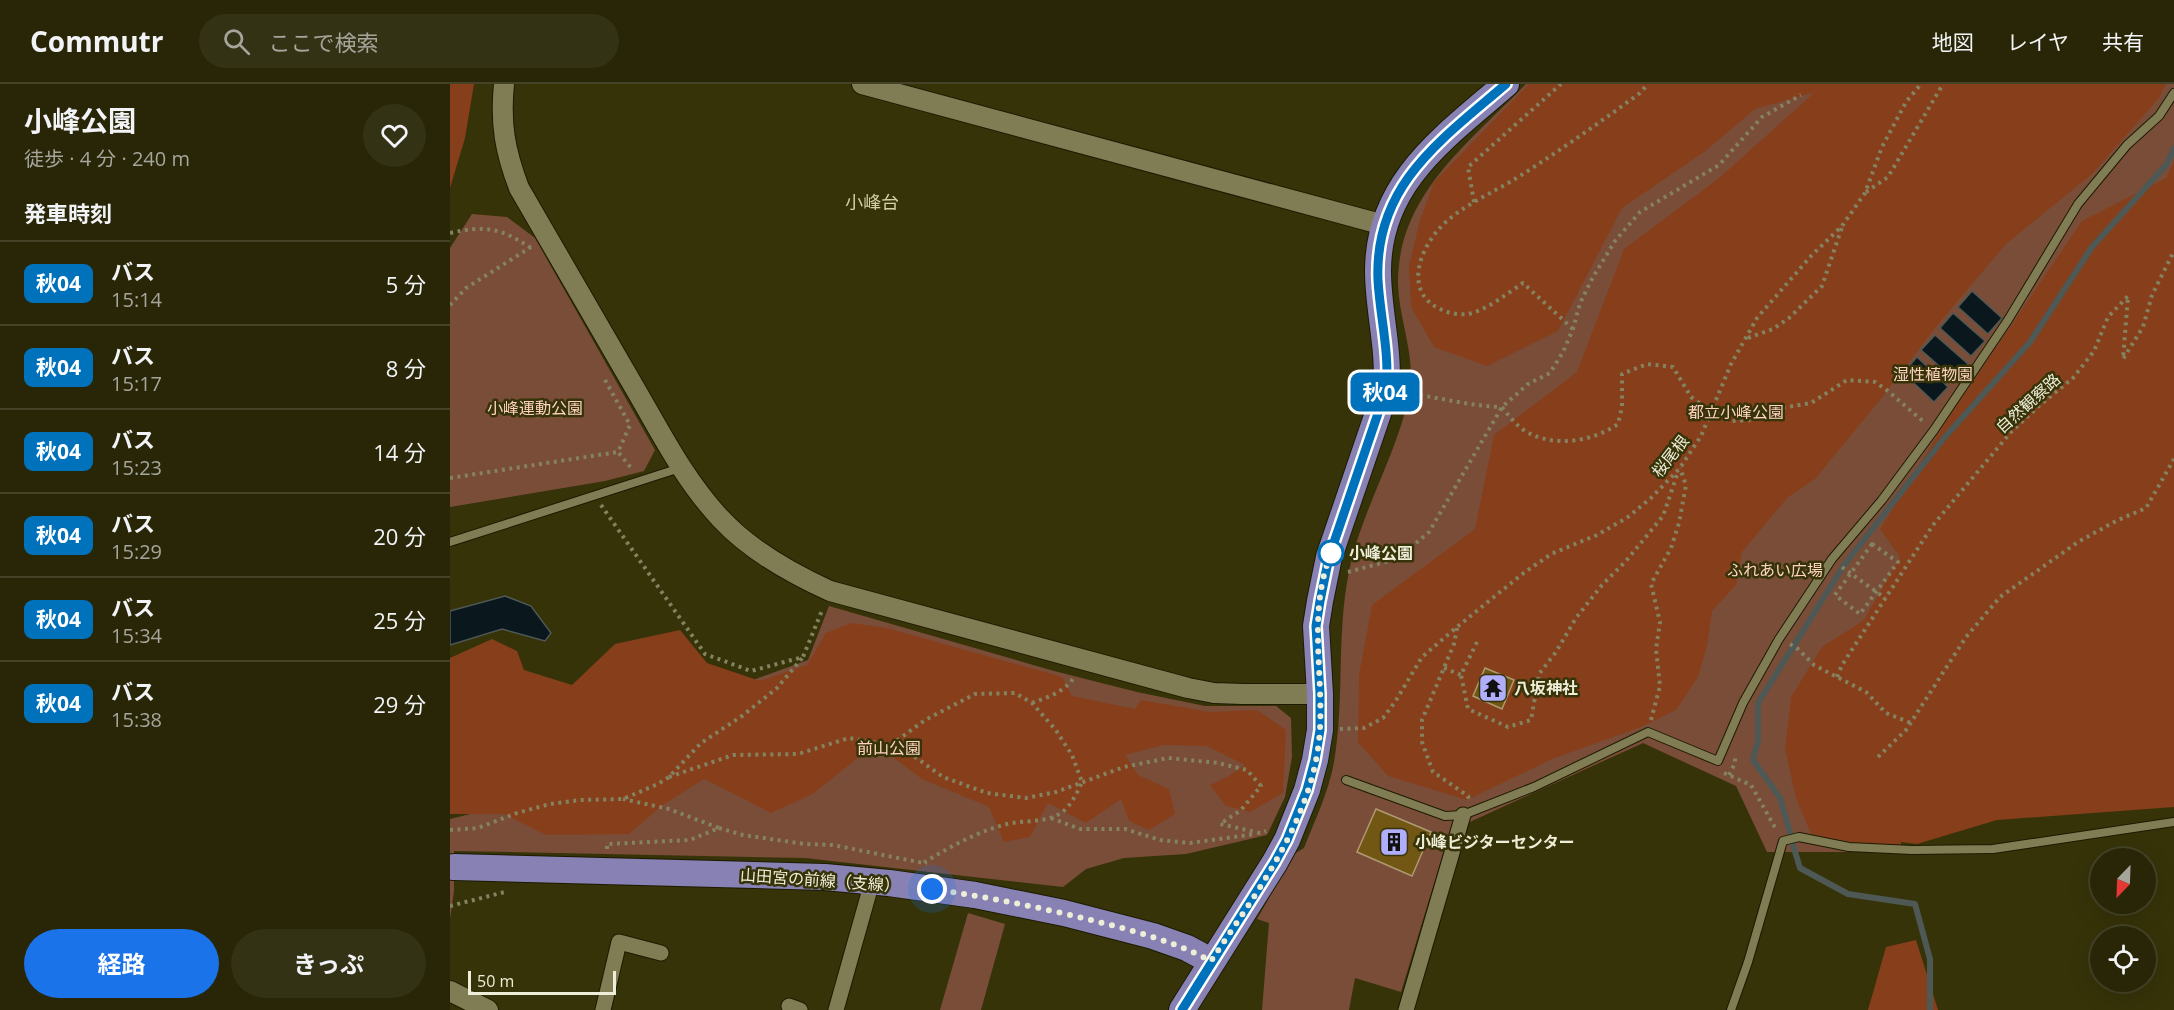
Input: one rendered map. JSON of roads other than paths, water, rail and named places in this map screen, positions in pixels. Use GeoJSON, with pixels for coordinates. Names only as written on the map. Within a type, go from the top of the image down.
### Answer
{"type":"FeatureCollection","features":[{"type":"Feature","properties":{"kind":"main road"},"geometry":{"type":"LineString","coordinates":[[1182,1010],[1275,862],[1298,816],[1315,760],[1320,730],[1316,626],[1326,572],[1386,390],[1388,370],[1378,270],[1384,225],[1407,177],[1454,129],[1506,84]]}},
{"type":"Feature","properties":{"kind":"main road","name":"山田宮の前線（支線）"},"geometry":{"type":"LineString","coordinates":[[454,867],[825,878],[872,882],[975,895],[1064,913],[1153,936],[1186,948],[1211,961]]}},
{"type":"Feature","properties":{"kind":"street"},"geometry":{"type":"LineString","coordinates":[[504,84],[502,124],[507,157],[519,188],[681,468],[721,519],[745,541],[774,562],[830,591],[1188,688],[1214,693],[1320,694]]}},
{"type":"Feature","properties":{"kind":"street"},"geometry":{"type":"LineString","coordinates":[[870,85],[1384,225]]}},
{"type":"Feature","properties":{"kind":"street"},"geometry":{"type":"LineString","coordinates":[[1406,1010],[1463,815]]}},
{"type":"Feature","properties":{"kind":"street"},"geometry":{"type":"LineString","coordinates":[[836,1010],[872,882]]}},
{"type":"Feature","properties":{"kind":"street"},"geometry":{"type":"LineString","coordinates":[[603,1010],[619,942],[661,953]]}},
{"type":"Feature","properties":{"kind":"street"},"geometry":{"type":"LineString","coordinates":[[450,990],[488,1010]]}},
{"type":"Feature","properties":{"kind":"lane"},"geometry":{"type":"LineString","coordinates":[[1346,780],[1445,816],[1463,815],[1534,787],[1648,732],[1718,761],[1743,703],[1785,630],[1832,559],[1882,500],[1934,430],[2008,320],[2078,204],[2127,145],[2159,116],[2174,93]]}},
{"type":"Feature","properties":{"kind":"lane"},"geometry":{"type":"LineString","coordinates":[[450,542],[681,468]]}},
{"type":"Feature","properties":{"kind":"lane"},"geometry":{"type":"LineString","coordinates":[[1731,1010],[1772,885],[1782,841],[1799,837],[1849,847],[1912,850],[1993,849],[2174,822]]}},
{"type":"Feature","properties":{"kind":"waterway"},"geometry":{"type":"LineString","coordinates":[[1792,839],[1780,798],[1753,760],[1758,741],[1758,703],[1844,565],[1944,438],[2030,342],[2092,247],[2167,164],[2174,148]]}},
{"type":"Feature","properties":{"kind":"waterway"},"geometry":{"type":"LineString","coordinates":[[1793,845],[1800,868],[1848,894],[1915,904],[1930,959],[1930,1010]]}},
{"type":"Feature","properties":{"kind":"place","name":"小峰公園"},"geometry":{"type":"Point","coordinates":[1331,553]}},
{"type":"Feature","properties":{"kind":"place","name":"八坂神社"},"geometry":{"type":"Point","coordinates":[1493,688]}},
{"type":"Feature","properties":{"kind":"place","name":"小峰ビジターセンター"},"geometry":{"type":"Point","coordinates":[1394,842]}},
{"type":"Feature","properties":{"kind":"district","name":"小峰台"},"geometry":{"type":"Point","coordinates":[872,202]}},
{"type":"Feature","properties":{"kind":"park label","name":"湿性植物園"},"geometry":{"type":"Point","coordinates":[1933,374]}},
{"type":"Feature","properties":{"kind":"park label","name":"小峰運動公園"},"geometry":{"type":"Point","coordinates":[535,408]}},
{"type":"Feature","properties":{"kind":"park label","name":"都立小峰公園"},"geometry":{"type":"Point","coordinates":[1736,412]}},
{"type":"Feature","properties":{"kind":"park label","name":"ふれあい広場"},"geometry":{"type":"Point","coordinates":[1775,570]}},
{"type":"Feature","properties":{"kind":"park label","name":"前山公園"},"geometry":{"type":"Point","coordinates":[889,748]}}]}
